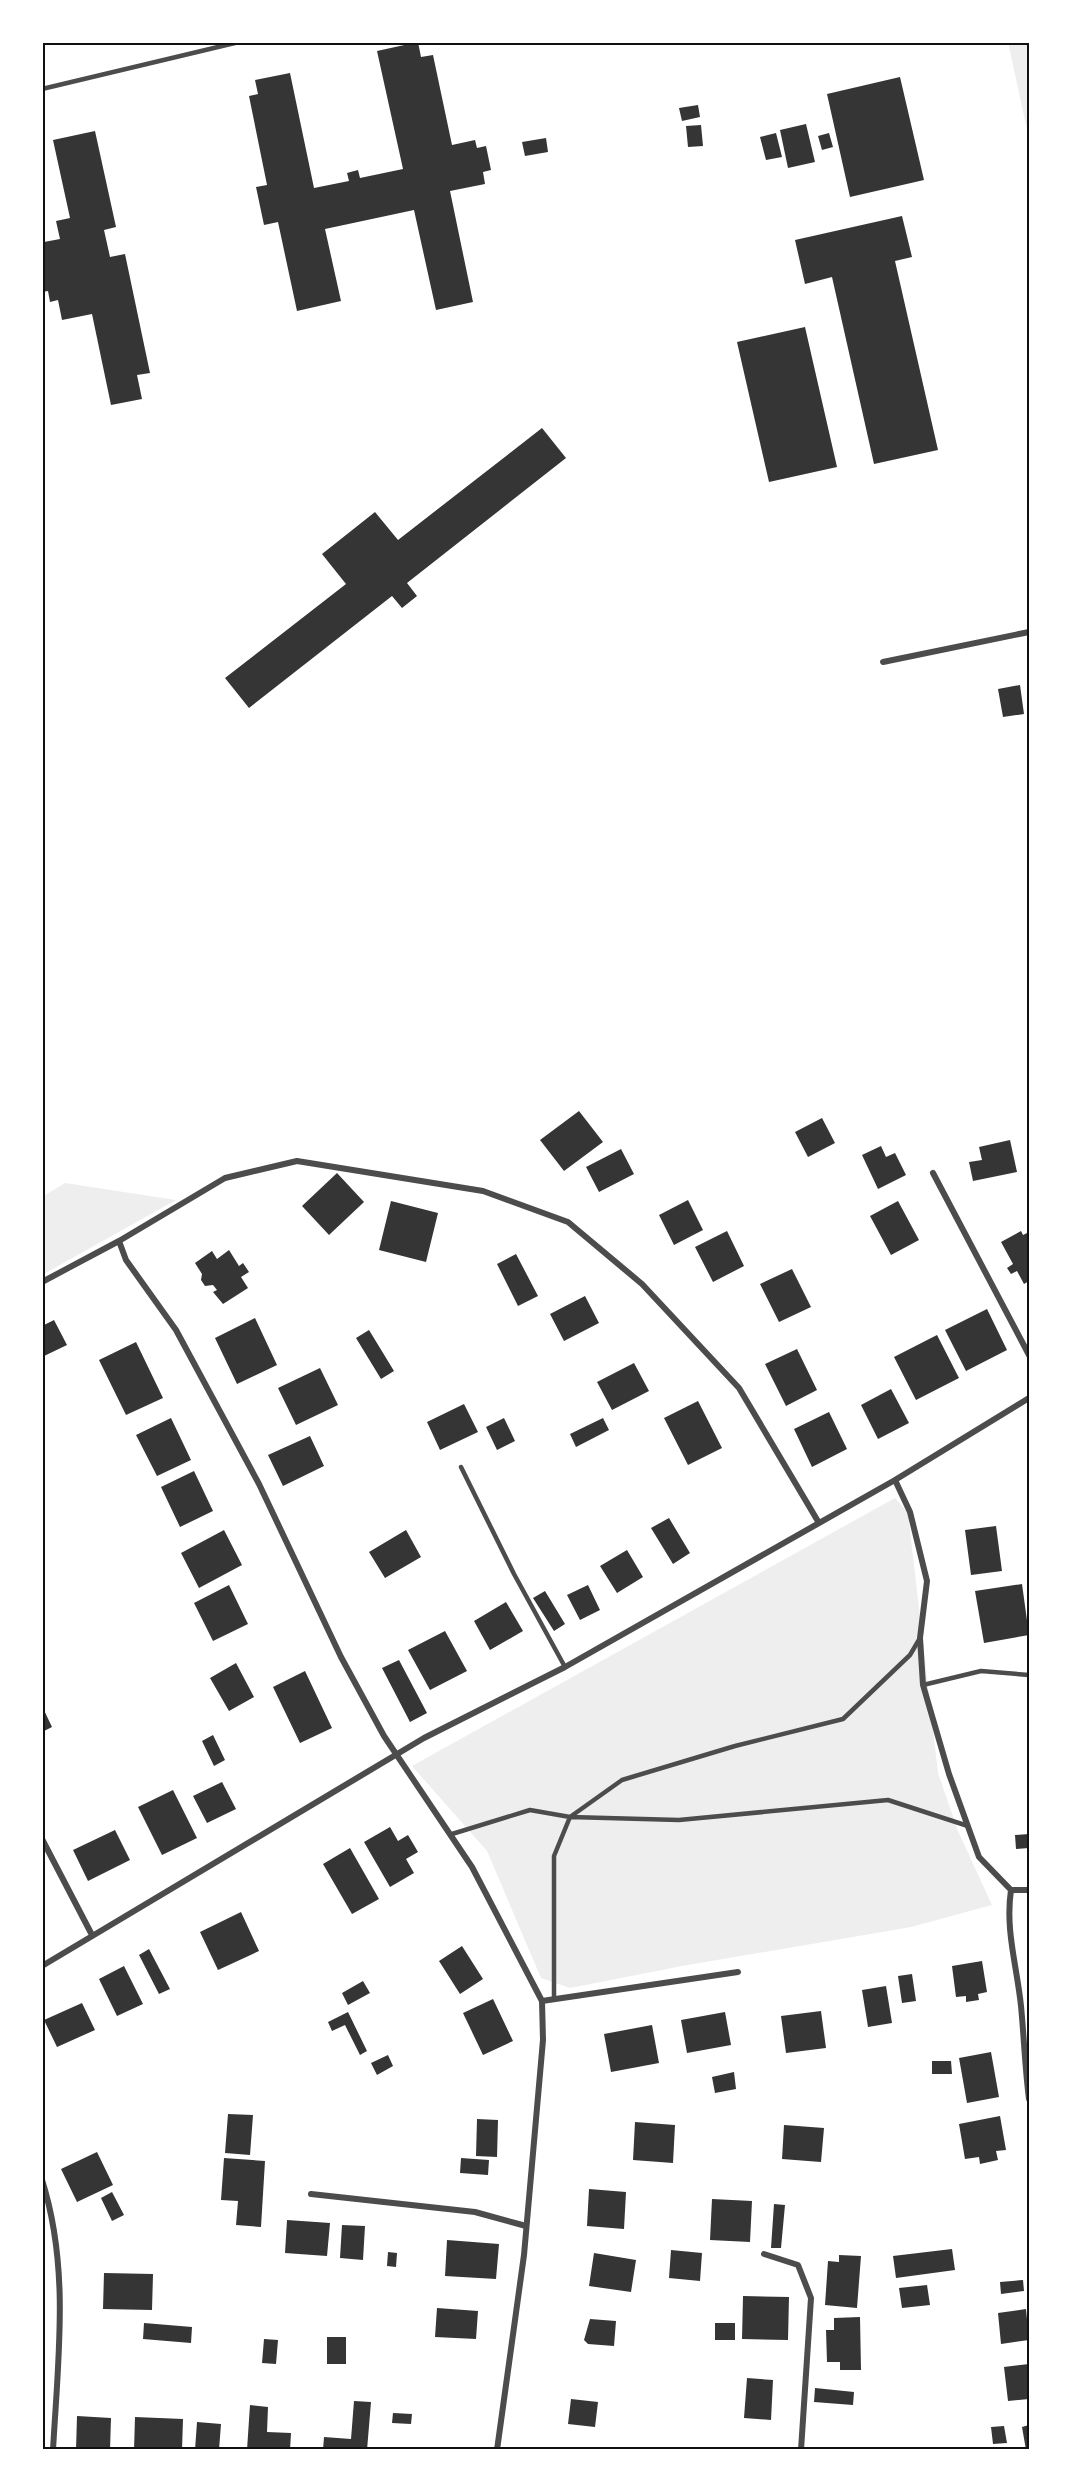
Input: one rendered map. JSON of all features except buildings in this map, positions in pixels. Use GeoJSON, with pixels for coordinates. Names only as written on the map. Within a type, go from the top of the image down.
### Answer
{"type":"FeatureCollection","features":[{"type":"Feature","properties":{"kind":"street"},"geometry":{"type":"LineString","coordinates":[[883,662],[1029,632]]}},
{"type":"Feature","properties":{"kind":"street"},"geometry":{"type":"LineString","coordinates":[[42,1282],[225,1178],[297,1161],[483,1191],[568,1222],[642,1284],[739,1388],[819,1523]]}},
{"type":"Feature","properties":{"kind":"street"},"geometry":{"type":"LineString","coordinates":[[933,1173],[1029,1355]]}},
{"type":"Feature","properties":{"kind":"street"},"geometry":{"type":"LineString","coordinates":[[119,1240],[126,1260],[182,1340],[259,1484],[341,1657],[396,1755],[452,1834],[542,2001],[543,2040],[526,2226],[497,2450]]}},
{"type":"Feature","properties":{"kind":"street"},"geometry":{"type":"LineString","coordinates":[[42,1966],[396,1755],[565,1667],[895,1480],[1029,1398]]}},
{"type":"Feature","properties":{"kind":"street"},"geometry":{"type":"LineString","coordinates":[[895,1480],[910,1512],[927,1581],[920,1638],[923,1685],[968,1826],[979,1857],[1011,1890],[1029,1890]]}},
{"type":"Feature","properties":{"kind":"street"},"geometry":{"type":"LineString","coordinates":[[42,1839],[92,1935]]}},
{"type":"Feature","properties":{"kind":"street"},"geometry":{"type":"LineString","coordinates":[[1011,1890],[1008,1913],[1009,1934],[1021,2004],[1029,2099]]}},
{"type":"Feature","properties":{"kind":"street"},"geometry":{"type":"LineString","coordinates":[[542,2001],[738,1972]]}},
{"type":"Feature","properties":{"kind":"street"},"geometry":{"type":"LineString","coordinates":[[42,2180],[50,2204],[60,2270],[60,2331],[52,2450]]}},
{"type":"Feature","properties":{"kind":"street"},"geometry":{"type":"LineString","coordinates":[[311,2194],[476,2212],[526,2226]]}},
{"type":"Feature","properties":{"kind":"street"},"geometry":{"type":"LineString","coordinates":[[764,2254],[798,2265],[811,2298],[801,2450]]}},
{"type":"Feature","properties":{"kind":"lane"},"geometry":{"type":"LineString","coordinates":[[42,89],[239,42]]}},
{"type":"Feature","properties":{"kind":"lane"},"geometry":{"type":"LineString","coordinates":[[461,1467],[514,1574],[565,1667]]}},
{"type":"Feature","properties":{"kind":"lane"},"geometry":{"type":"LineString","coordinates":[[554,1999],[554,1856],[570,1817],[622,1780],[735,1746],[843,1719],[910,1655],[920,1638]]}},
{"type":"Feature","properties":{"kind":"lane"},"geometry":{"type":"LineString","coordinates":[[923,1685],[981,1671],[1029,1675]]}},
{"type":"Feature","properties":{"kind":"lane"},"geometry":{"type":"LineString","coordinates":[[452,1834],[530,1810],[570,1817],[679,1820],[888,1800],[968,1826]]}},
{"type":"Feature","properties":{"kind":"lane"},"geometry":{"type":"LineString","coordinates":[[1021,2004],[1029,2003]]}},
{"type":"Feature","properties":{"kind":"shaded area"},"geometry":{"type":"Polygon","coordinates":[[[1008,42],[1029,42],[1029,139],[1008,42]]]}},
{"type":"Feature","properties":{"kind":"shaded area"},"geometry":{"type":"Polygon","coordinates":[[[65,1183],[176,1200],[42,1275],[42,1197],[65,1183]]]}},
{"type":"Feature","properties":{"kind":"shaded area"},"geometry":{"type":"Polygon","coordinates":[[[895,1498],[908,1513],[938,1773],[958,1831],[992,1905],[911,1927],[682,1966],[570,1988],[541,1978],[487,1851],[412,1766],[895,1498]]]}}]}
